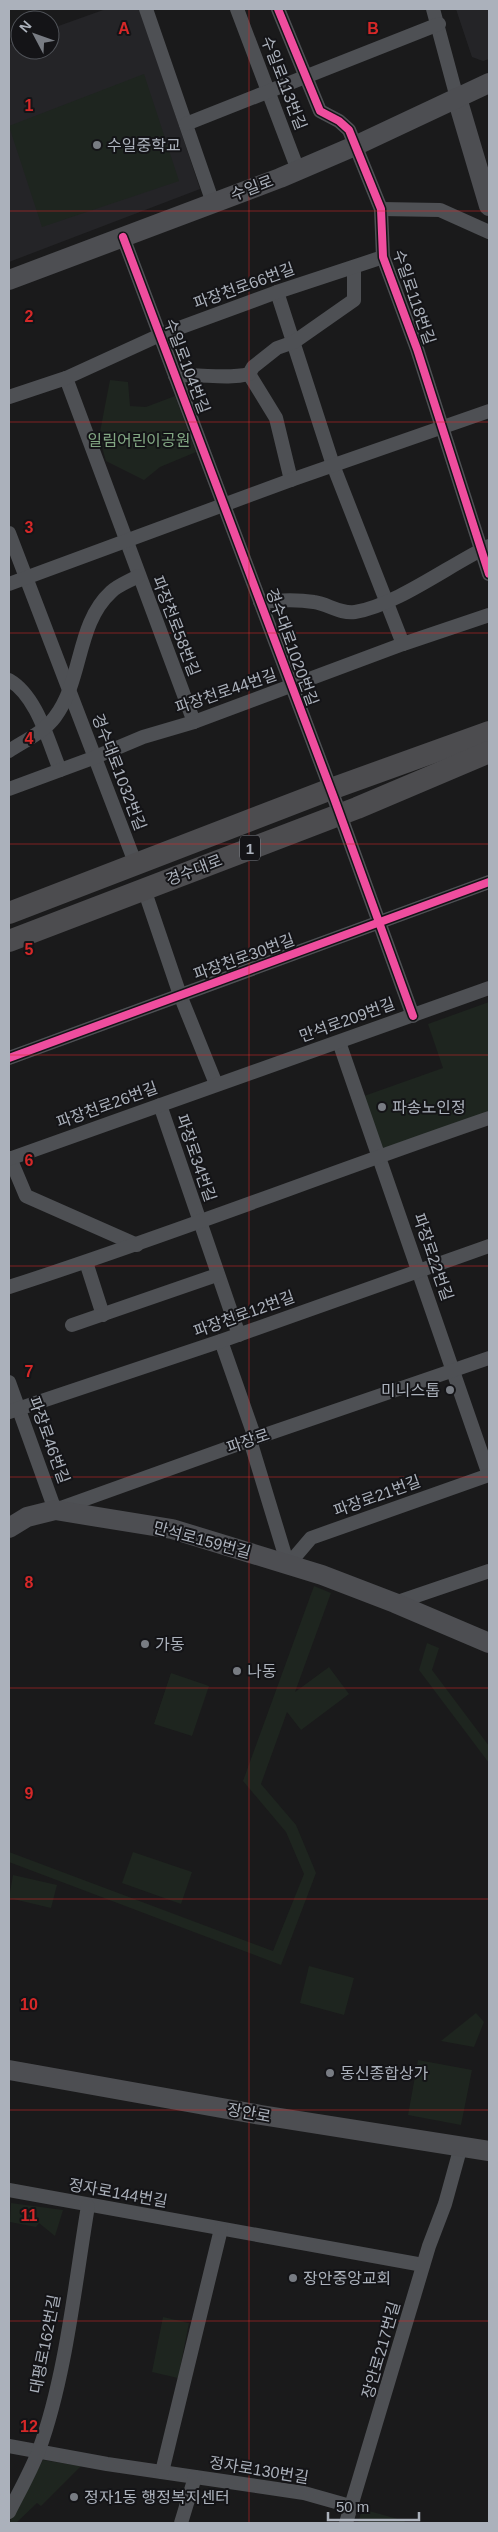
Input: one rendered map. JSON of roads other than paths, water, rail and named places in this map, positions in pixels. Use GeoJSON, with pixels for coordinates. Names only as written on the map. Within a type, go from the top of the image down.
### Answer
{"type":"FeatureCollection","features":[{"type":"Feature","properties":{"kind":"main road","name":"경수대로"},"geometry":{"type":"LineString","coordinates":[[9,941],[144,889],[335,800],[489,732]]}},
{"type":"Feature","properties":{"kind":"main road","name":"경수대로"},"geometry":{"type":"LineString","coordinates":[[9,913],[136,865],[489,752]]}},
{"type":"Feature","properties":{"kind":"street"},"geometry":{"type":"LineString","coordinates":[[146,9],[213,203]]}},
{"type":"Feature","properties":{"kind":"street","name":"수일로113번길"},"geometry":{"type":"LineString","coordinates":[[237,9],[298,170]]}},
{"type":"Feature","properties":{"kind":"street","name":"수일로118번길"},"geometry":{"type":"LineString","coordinates":[[278,9],[320,111],[339,121],[349,130],[357,145],[381,209],[383,257],[417,349],[442,429],[486,547],[489,574]]}},
{"type":"Feature","properties":{"kind":"street"},"geometry":{"type":"LineString","coordinates":[[433,9],[439,24],[457,98],[489,206]]}},
{"type":"Feature","properties":{"kind":"street"},"geometry":{"type":"LineString","coordinates":[[186,124],[439,24]]}},
{"type":"Feature","properties":{"kind":"street","name":"수일로"},"geometry":{"type":"LineString","coordinates":[[9,280],[298,170],[357,145],[489,83]]}},
{"type":"Feature","properties":{"kind":"street"},"geometry":{"type":"LineString","coordinates":[[381,209],[440,210],[489,232]]}},
{"type":"Feature","properties":{"kind":"street","name":"수일로104번길"},"geometry":{"type":"LineString","coordinates":[[123,237],[225,506]]}},
{"type":"Feature","properties":{"kind":"street","name":"파장천로66번길"},"geometry":{"type":"LineString","coordinates":[[9,397],[66,378],[160,335],[277,292],[383,257]]}},
{"type":"Feature","properties":{"kind":"street"},"geometry":{"type":"LineString","coordinates":[[291,480],[276,418],[249,374],[253,368],[276,348],[294,342],[354,300],[354,267]]}},
{"type":"Feature","properties":{"kind":"street"},"geometry":{"type":"LineString","coordinates":[[277,292],[333,465],[403,644]]}},
{"type":"Feature","properties":{"kind":"street","name":"수일로104번길"},"geometry":{"type":"LineString","coordinates":[[175,376],[194,374],[235,377],[249,374]]}},
{"type":"Feature","properties":{"kind":"street","name":"파장천로58번길"},"geometry":{"type":"LineString","coordinates":[[66,378],[138,576],[194,722]]}},
{"type":"Feature","properties":{"kind":"street"},"geometry":{"type":"LineString","coordinates":[[9,584],[225,506],[291,480],[442,429],[489,411]]}},
{"type":"Feature","properties":{"kind":"street","name":"경수대로1020번길"},"geometry":{"type":"LineString","coordinates":[[225,506],[291,687],[335,800],[413,1016]]}},
{"type":"Feature","properties":{"kind":"street","name":"경수대로1032번길"},"geometry":{"type":"LineString","coordinates":[[9,533],[70,692],[93,758],[136,865]]}},
{"type":"Feature","properties":{"kind":"street","name":"경수대로1020번길"},"geometry":{"type":"LineString","coordinates":[[260,602],[281,599],[316,602],[340,611],[354,612],[386,602],[486,547]]}},
{"type":"Feature","properties":{"kind":"street"},"geometry":{"type":"LineString","coordinates":[[9,751],[43,730],[55,718],[70,692],[88,626],[112,591],[138,576]]}},
{"type":"Feature","properties":{"kind":"street","name":"파장천로44번길"},"geometry":{"type":"LineString","coordinates":[[9,789],[143,737],[194,722],[403,644],[489,615]]}},
{"type":"Feature","properties":{"kind":"street"},"geometry":{"type":"LineString","coordinates":[[9,680],[16,685],[36,708],[60,770]]}},
{"type":"Feature","properties":{"kind":"street","name":"파장천로30번길"},"geometry":{"type":"LineString","coordinates":[[9,1058],[489,882]]}},
{"type":"Feature","properties":{"kind":"street"},"geometry":{"type":"LineString","coordinates":[[144,889],[180,995],[216,1084]]}},
{"type":"Feature","properties":{"kind":"street","name":"만석로209번길"},"geometry":{"type":"LineString","coordinates":[[216,1084],[489,988]]}},
{"type":"Feature","properties":{"kind":"street","name":"파장로22번길"},"geometry":{"type":"LineString","coordinates":[[339,1042],[453,1370]]}},
{"type":"Feature","properties":{"kind":"street","name":"파장천로26번길"},"geometry":{"type":"LineString","coordinates":[[137,1244],[26,1196],[9,1158],[216,1084]]}},
{"type":"Feature","properties":{"kind":"street","name":"파장로34번길"},"geometry":{"type":"LineString","coordinates":[[160,1105],[239,1335]]}},
{"type":"Feature","properties":{"kind":"street"},"geometry":{"type":"LineString","coordinates":[[379,1155],[489,1118]]}},
{"type":"Feature","properties":{"kind":"street","name":"파장로34번길"},"geometry":{"type":"LineString","coordinates":[[9,1287],[86,1262],[303,1185],[379,1155]]}},
{"type":"Feature","properties":{"kind":"street","name":"파장천로12번길"},"geometry":{"type":"LineString","coordinates":[[14,1411],[239,1335],[489,1246]]}},
{"type":"Feature","properties":{"kind":"street"},"geometry":{"type":"LineString","coordinates":[[86,1262],[103,1315]]}},
{"type":"Feature","properties":{"kind":"street"},"geometry":{"type":"LineString","coordinates":[[72,1325],[217,1275]]}},
{"type":"Feature","properties":{"kind":"street"},"geometry":{"type":"LineString","coordinates":[[221,1341],[252,1439],[288,1565]]}},
{"type":"Feature","properties":{"kind":"street","name":"파장로"},"geometry":{"type":"LineString","coordinates":[[9,1528],[27,1517],[55,1510],[252,1439],[489,1358]]}},
{"type":"Feature","properties":{"kind":"street","name":"파장로21번길"},"geometry":{"type":"LineString","coordinates":[[288,1565],[311,1538],[489,1475],[453,1370]]}},
{"type":"Feature","properties":{"kind":"street","name":"파장로46번길"},"geometry":{"type":"LineString","coordinates":[[9,1382],[14,1411],[55,1510]]}},
{"type":"Feature","properties":{"kind":"street","name":"만석로159번길"},"geometry":{"type":"LineString","coordinates":[[55,1510],[172,1529],[288,1565],[395,1603],[489,1643]]}},
{"type":"Feature","properties":{"kind":"street"},"geometry":{"type":"LineString","coordinates":[[395,1603],[489,1571]]}},
{"type":"Feature","properties":{"kind":"street","name":"장안로"},"geometry":{"type":"LineString","coordinates":[[9,2070],[261,2115],[489,2150]]}},
{"type":"Feature","properties":{"kind":"street","name":"장안로217번길"},"geometry":{"type":"LineString","coordinates":[[346,2523],[461,2146]]}},
{"type":"Feature","properties":{"kind":"street","name":"정자로144번길"},"geometry":{"type":"LineString","coordinates":[[9,2190],[88,2206],[424,2265]]}},
{"type":"Feature","properties":{"kind":"street","name":"대평로162번길"},"geometry":{"type":"LineString","coordinates":[[9,2512],[38,2452],[48,2421],[66,2339],[88,2206]]}},
{"type":"Feature","properties":{"kind":"street"},"geometry":{"type":"LineString","coordinates":[[162,2472],[183,2394],[221,2229]]}},
{"type":"Feature","properties":{"kind":"street","name":"정자로130번길"},"geometry":{"type":"LineString","coordinates":[[9,2446],[162,2472],[304,2493],[350,2506]]}},
{"type":"Feature","properties":{"kind":"street"},"geometry":{"type":"LineString","coordinates":[[181,2523],[195,2477]]}},
{"type":"Feature","properties":{"kind":"place","name":"수일중학교"},"geometry":{"type":"Point","coordinates":[97,145]}},
{"type":"Feature","properties":{"kind":"place","name":"파송노인정"},"geometry":{"type":"Point","coordinates":[382,1107]}},
{"type":"Feature","properties":{"kind":"place","name":"미니스톱"},"geometry":{"type":"Point","coordinates":[450,1390]}},
{"type":"Feature","properties":{"kind":"place","name":"가동"},"geometry":{"type":"Point","coordinates":[145,1644]}},
{"type":"Feature","properties":{"kind":"place","name":"나동"},"geometry":{"type":"Point","coordinates":[237,1671]}},
{"type":"Feature","properties":{"kind":"place","name":"동신종합상가"},"geometry":{"type":"Point","coordinates":[330,2073]}},
{"type":"Feature","properties":{"kind":"place","name":"장안중앙교회"},"geometry":{"type":"Point","coordinates":[293,2278]}},
{"type":"Feature","properties":{"kind":"place","name":"정자1동 행정복지센터"},"geometry":{"type":"Point","coordinates":[74,2497]}},
{"type":"Feature","properties":{"kind":"park label","name":"일림어린이공원"},"geometry":{"type":"Point","coordinates":[139,440]}}]}
